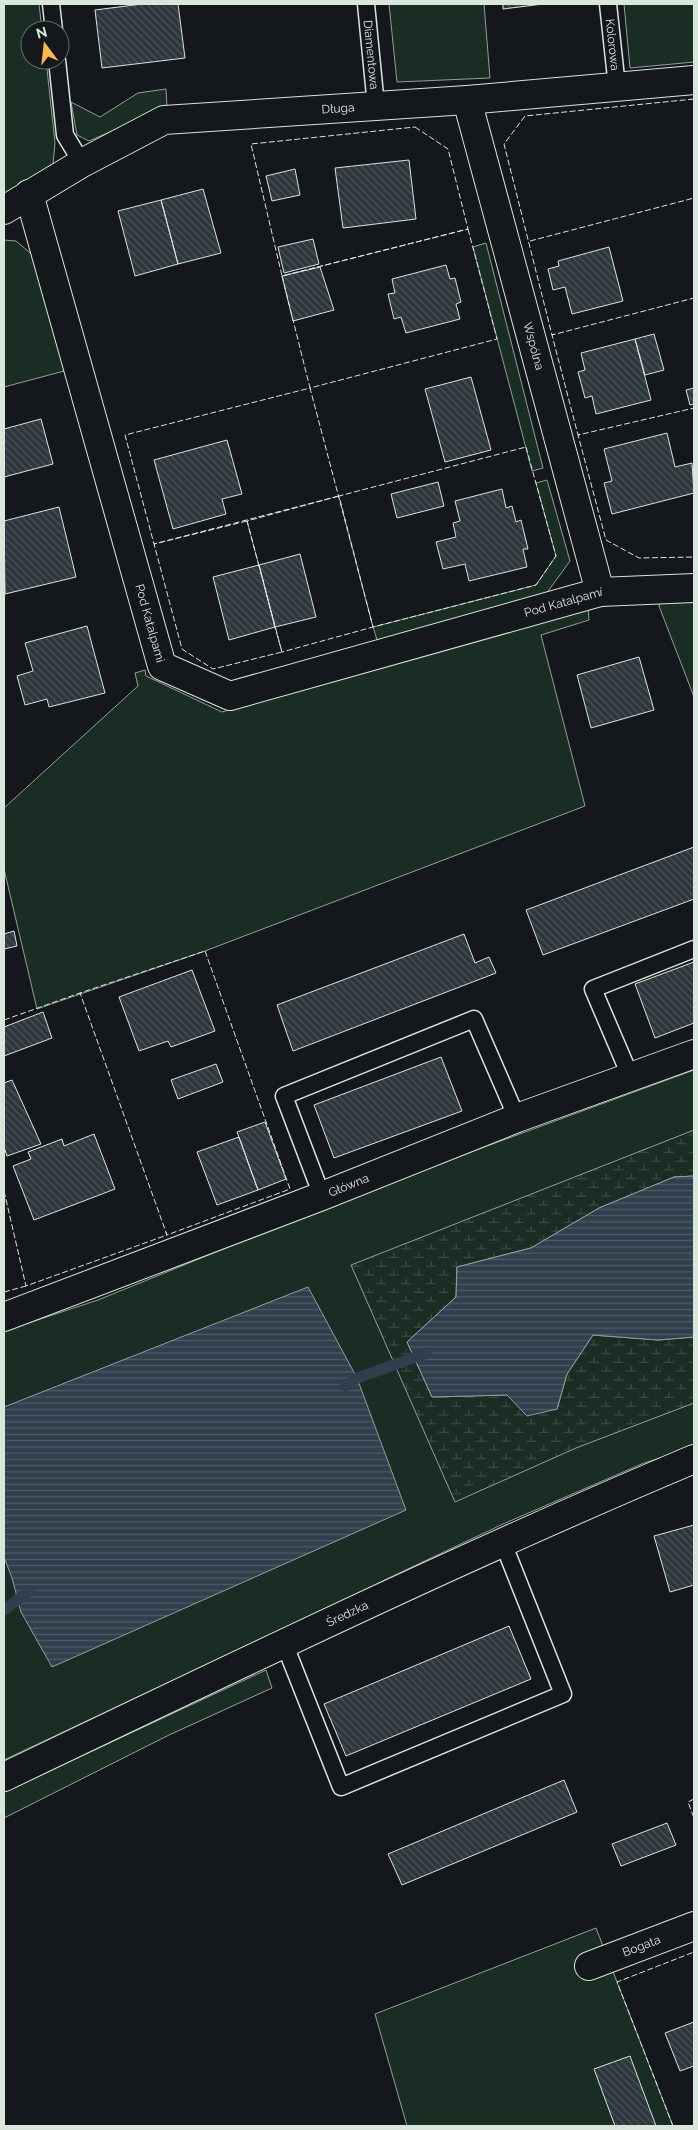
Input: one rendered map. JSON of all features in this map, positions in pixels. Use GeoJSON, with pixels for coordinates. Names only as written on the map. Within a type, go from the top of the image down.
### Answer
{"type":"FeatureCollection","features":[{"type":"Feature","properties":{"kind":"street","name":"Długa"},"geometry":{"type":"LineString","coordinates":[[4,210],[82,163],[164,120],[467,100],[694,80]]}},
{"type":"Feature","properties":{"kind":"street","name":"Wspólna"},"geometry":{"type":"LineString","coordinates":[[467,100],[600,592]]}},
{"type":"Feature","properties":{"kind":"street","name":"Pod Katalpami"},"geometry":{"type":"LineString","coordinates":[[29,194],[162,666],[230,696],[600,592],[694,588]]}},
{"type":"Feature","properties":{"kind":"street","name":"Główna"},"geometry":{"type":"LineString","coordinates":[[4,1317],[322,1196],[517,1118],[694,1054]]}},
{"type":"Feature","properties":{"kind":"street","name":"Średzka"},"geometry":{"type":"LineString","coordinates":[[4,1777],[284,1643],[590,1503],[694,1459]]}},
{"type":"Feature","properties":{"kind":"street","name":"Bogata"},"geometry":{"type":"LineString","coordinates":[[589,1966],[694,1926]]}},
{"type":"Feature","properties":{"kind":"lane"},"geometry":{"type":"LineString","coordinates":[[51,4],[53,20]]}},
{"type":"Feature","properties":{"kind":"lane","name":"Diamentowa"},"geometry":{"type":"LineString","coordinates":[[366,4],[376,106]]}},
{"type":"Feature","properties":{"kind":"lane","name":"Kolorowa"},"geometry":{"type":"LineString","coordinates":[[608,4],[617,87]]}},
{"type":"Feature","properties":{"kind":"lane"},"geometry":{"type":"LineString","coordinates":[[58,70],[65,135],[82,163]]}},
{"type":"Feature","properties":{"kind":"lane"},"geometry":{"type":"LineString","coordinates":[[631,1078],[593,989],[694,949]]}},
{"type":"Feature","properties":{"kind":"lane"},"geometry":{"type":"LineString","coordinates":[[322,1196],[284,1096],[474,1019],[517,1118]]}},
{"type":"Feature","properties":{"kind":"lane"},"geometry":{"type":"LineString","coordinates":[[284,1643],[340,1786],[563,1694],[503,1543]]}},
{"type":"Feature","properties":{"kind":"green space"},"geometry":{"type":"Polygon","coordinates":[[[4,4],[39,4],[41,20],[20,20],[20,70],[47,70],[55,143],[53,164],[4,196],[4,4]]]}},
{"type":"Feature","properties":{"kind":"green space"},"geometry":{"type":"Polygon","coordinates":[[[389,4],[484,4],[490,78],[397,82],[389,4]]]}},
{"type":"Feature","properties":{"kind":"green space"},"geometry":{"type":"Polygon","coordinates":[[[624,4],[694,4],[694,62],[630,68],[624,4]]]}},
{"type":"Feature","properties":{"kind":"green space"},"geometry":{"type":"Polygon","coordinates":[[[166,89],[167,107],[89,141],[77,135],[71,102],[100,117],[138,93],[166,89]]]}},
{"type":"Feature","properties":{"kind":"green space"},"geometry":{"type":"Polygon","coordinates":[[[4,240],[16,241],[34,256],[68,370],[4,387],[4,240]]]}},
{"type":"Feature","properties":{"kind":"green space"},"geometry":{"type":"Polygon","coordinates":[[[486,243],[543,468],[532,471],[473,247],[486,243]]]}},
{"type":"Feature","properties":{"kind":"green space"},"geometry":{"type":"Polygon","coordinates":[[[547,480],[570,561],[546,594],[378,643],[373,627],[536,585],[556,556],[536,483],[547,480]]]}},
{"type":"Feature","properties":{"kind":"green space"},"geometry":{"type":"Polygon","coordinates":[[[694,598],[694,697],[659,606],[660,600],[694,598]]]}},
{"type":"Feature","properties":{"kind":"green space"},"geometry":{"type":"Polygon","coordinates":[[[588,607],[589,620],[541,635],[585,806],[205,951],[37,1009],[4,869],[4,808],[138,686],[135,673],[145,670],[146,676],[222,712],[588,607]]]}},
{"type":"Feature","properties":{"kind":"green space"},"geometry":{"type":"Polygon","coordinates":[[[694,1070],[694,1447],[644,1463],[503,1524],[4,1760],[4,1331],[98,1300],[297,1219],[487,1146],[694,1070]]]}},
{"type":"Feature","properties":{"kind":"green space"},"geometry":{"type":"Polygon","coordinates":[[[694,1130],[694,1176],[674,1177],[599,1208],[531,1248],[457,1267],[456,1297],[407,1342],[432,1397],[507,1395],[557,1409],[567,1374],[593,1335],[658,1340],[694,1337],[694,1403],[576,1448],[455,1502],[351,1265],[694,1130]]]}},
{"type":"Feature","properties":{"kind":"green space"},"geometry":{"type":"Polygon","coordinates":[[[266,1670],[272,1688],[169,1735],[4,1818],[4,1792],[266,1670]]]}},
{"type":"Feature","properties":{"kind":"green space"},"geometry":{"type":"Polygon","coordinates":[[[596,1928],[673,2126],[407,2126],[375,2014],[596,1928]]]}},
{"type":"Feature","properties":{"kind":"water"},"geometry":{"type":"Polygon","coordinates":[[[694,1176],[694,1337],[658,1340],[593,1335],[567,1374],[557,1409],[527,1416],[507,1395],[432,1397],[407,1342],[456,1297],[457,1267],[531,1248],[599,1208],[674,1177],[694,1176]]]}},
{"type":"Feature","properties":{"kind":"water"},"geometry":{"type":"Polygon","coordinates":[[[308,1287],[357,1378],[406,1510],[52,1667],[21,1612],[4,1557],[4,1407],[308,1287]]]}},
{"type":"Feature","properties":{"kind":"building"},"geometry":{"type":"Polygon","coordinates":[[[142,4],[178,4],[185,58],[102,68],[95,10],[142,4]]]}},
{"type":"Feature","properties":{"kind":"building"},"geometry":{"type":"Polygon","coordinates":[[[503,4],[543,4],[503,9],[503,4]]]}},
{"type":"Feature","properties":{"kind":"building"},"geometry":{"type":"Polygon","coordinates":[[[409,160],[416,219],[343,228],[335,168],[409,160]]]}},
{"type":"Feature","properties":{"kind":"building"},"geometry":{"type":"Polygon","coordinates":[[[295,169],[300,195],[272,201],[266,176],[295,169]]]}},
{"type":"Feature","properties":{"kind":"building"},"geometry":{"type":"Polygon","coordinates":[[[203,189],[221,253],[178,264],[161,200],[203,189]]]}},
{"type":"Feature","properties":{"kind":"building"},"geometry":{"type":"Polygon","coordinates":[[[161,200],[178,264],[135,276],[118,211],[161,200]]]}},
{"type":"Feature","properties":{"kind":"building"},"geometry":{"type":"Polygon","coordinates":[[[313,239],[319,264],[284,273],[278,247],[313,239]]]}},
{"type":"Feature","properties":{"kind":"building"},"geometry":{"type":"Polygon","coordinates":[[[609,247],[623,301],[572,314],[565,287],[553,290],[548,269],[559,266],[558,261],[609,247]]]}},
{"type":"Feature","properties":{"kind":"building"},"geometry":{"type":"Polygon","coordinates":[[[446,265],[450,279],[455,278],[461,302],[456,304],[460,319],[406,333],[401,317],[394,319],[388,294],[395,293],[392,279],[446,265]]]}},
{"type":"Feature","properties":{"kind":"building"},"geometry":{"type":"Polygon","coordinates":[[[320,267],[334,310],[293,321],[282,276],[320,267]]]}},
{"type":"Feature","properties":{"kind":"building"},"geometry":{"type":"Polygon","coordinates":[[[654,334],[664,370],[645,375],[635,339],[654,334]]]}},
{"type":"Feature","properties":{"kind":"building"},"geometry":{"type":"Polygon","coordinates":[[[635,339],[651,400],[596,414],[592,396],[585,398],[578,372],[585,370],[581,353],[635,339]]]}},
{"type":"Feature","properties":{"kind":"building"},"geometry":{"type":"Polygon","coordinates":[[[471,377],[491,450],[445,462],[425,389],[471,377]]]}},
{"type":"Feature","properties":{"kind":"building"},"geometry":{"type":"Polygon","coordinates":[[[694,388],[694,404],[690,405],[686,390],[694,388]]]}},
{"type":"Feature","properties":{"kind":"building"},"geometry":{"type":"Polygon","coordinates":[[[41,419],[53,464],[4,477],[4,429],[41,419]]]}},
{"type":"Feature","properties":{"kind":"building"},"geometry":{"type":"Polygon","coordinates":[[[667,433],[675,467],[692,463],[694,493],[612,514],[604,483],[612,481],[604,449],[667,433]]]}},
{"type":"Feature","properties":{"kind":"building"},"geometry":{"type":"Polygon","coordinates":[[[227,440],[242,494],[222,499],[226,514],[173,529],[154,460],[227,440]]]}},
{"type":"Feature","properties":{"kind":"building"},"geometry":{"type":"Polygon","coordinates":[[[438,482],[444,506],[397,518],[391,494],[438,482]]]}},
{"type":"Feature","properties":{"kind":"building"},"geometry":{"type":"Polygon","coordinates":[[[502,489],[506,508],[512,506],[516,522],[521,520],[528,549],[523,549],[527,567],[469,581],[465,564],[443,569],[436,542],[456,537],[453,523],[460,521],[455,501],[502,489]]]}},
{"type":"Feature","properties":{"kind":"building"},"geometry":{"type":"Polygon","coordinates":[[[59,507],[76,577],[5,594],[4,521],[59,507]]]}},
{"type":"Feature","properties":{"kind":"building"},"geometry":{"type":"Polygon","coordinates":[[[300,554],[316,617],[275,627],[259,565],[300,554]]]}},
{"type":"Feature","properties":{"kind":"building"},"geometry":{"type":"Polygon","coordinates":[[[259,565],[275,627],[229,640],[213,577],[259,565]]]}},
{"type":"Feature","properties":{"kind":"building"},"geometry":{"type":"Polygon","coordinates":[[[87,626],[105,693],[49,707],[47,699],[25,705],[17,676],[33,671],[25,643],[87,626]]]}},
{"type":"Feature","properties":{"kind":"building"},"geometry":{"type":"Polygon","coordinates":[[[639,657],[654,710],[591,728],[577,675],[639,657]]]}},
{"type":"Feature","properties":{"kind":"building"},"geometry":{"type":"Polygon","coordinates":[[[694,847],[694,899],[543,955],[526,910],[694,847]]]}},
{"type":"Feature","properties":{"kind":"building"},"geometry":{"type":"Polygon","coordinates":[[[14,931],[17,946],[4,949],[4,934],[14,931]]]}},
{"type":"Feature","properties":{"kind":"building"},"geometry":{"type":"Polygon","coordinates":[[[464,934],[475,963],[489,957],[496,973],[293,1051],[277,1005],[464,934]]]}},
{"type":"Feature","properties":{"kind":"building"},"geometry":{"type":"Polygon","coordinates":[[[694,962],[694,1023],[655,1038],[635,984],[694,962]]]}},
{"type":"Feature","properties":{"kind":"building"},"geometry":{"type":"Polygon","coordinates":[[[192,970],[215,1031],[171,1047],[168,1041],[139,1051],[119,997],[192,970]]]}},
{"type":"Feature","properties":{"kind":"building"},"geometry":{"type":"Polygon","coordinates":[[[43,1012],[52,1038],[4,1056],[4,1027],[43,1012]]]}},
{"type":"Feature","properties":{"kind":"building"},"geometry":{"type":"Polygon","coordinates":[[[441,1057],[462,1111],[334,1158],[314,1105],[441,1057]]]}},
{"type":"Feature","properties":{"kind":"building"},"geometry":{"type":"Polygon","coordinates":[[[216,1064],[223,1082],[178,1099],[171,1080],[216,1064]]]}},
{"type":"Feature","properties":{"kind":"building"},"geometry":{"type":"Polygon","coordinates":[[[12,1080],[41,1144],[7,1156],[4,1147],[4,1083],[12,1080]]]}},
{"type":"Feature","properties":{"kind":"building"},"geometry":{"type":"Polygon","coordinates":[[[265,1122],[286,1179],[258,1190],[237,1132],[265,1122]]]}},
{"type":"Feature","properties":{"kind":"building"},"geometry":{"type":"Polygon","coordinates":[[[94,1134],[115,1189],[34,1220],[13,1166],[31,1159],[28,1152],[62,1139],[64,1146],[94,1134]]]}},
{"type":"Feature","properties":{"kind":"building"},"geometry":{"type":"Polygon","coordinates":[[[239,1137],[258,1190],[217,1205],[197,1152],[239,1137]]]}},
{"type":"Feature","properties":{"kind":"building"},"geometry":{"type":"Polygon","coordinates":[[[694,1525],[694,1585],[670,1592],[654,1536],[694,1525]]]}},
{"type":"Feature","properties":{"kind":"building"},"geometry":{"type":"Polygon","coordinates":[[[509,1626],[531,1679],[346,1756],[324,1704],[509,1626]]]}},
{"type":"Feature","properties":{"kind":"building"},"geometry":{"type":"Polygon","coordinates":[[[564,1780],[577,1812],[402,1885],[388,1854],[564,1780]]]}},
{"type":"Feature","properties":{"kind":"building"},"geometry":{"type":"Polygon","coordinates":[[[667,1823],[676,1845],[621,1866],[612,1844],[667,1823]]]}},
{"type":"Feature","properties":{"kind":"building"},"geometry":{"type":"Polygon","coordinates":[[[694,2022],[694,2066],[680,2071],[665,2033],[694,2022]]]}},
{"type":"Feature","properties":{"kind":"building"},"geometry":{"type":"Polygon","coordinates":[[[630,2056],[656,2126],[615,2126],[594,2069],[630,2056]]]}},
{"type":"Feature","properties":{"kind":"waterway"},"geometry":{"type":"LineString","coordinates":[[345,1386],[357,1378],[427,1353]]}},
{"type":"Feature","properties":{"kind":"waterway"},"geometry":{"type":"LineString","coordinates":[[4,1610],[29,1591]]}},
{"type":"Feature","properties":{"kind":"fence"},"geometry":{"type":"LineString","coordinates":[[694,99],[525,116],[504,144],[552,335],[694,298]]}},
{"type":"Feature","properties":{"kind":"fence"},"geometry":{"type":"LineString","coordinates":[[415,127],[448,149],[468,229],[282,276],[251,144],[415,127]]}},
{"type":"Feature","properties":{"kind":"fence"},"geometry":{"type":"LineString","coordinates":[[530,241],[694,198]]}},
{"type":"Feature","properties":{"kind":"fence"},"geometry":{"type":"LineString","coordinates":[[468,229],[497,339],[310,388],[282,276],[468,229]]}},
{"type":"Feature","properties":{"kind":"fence"},"geometry":{"type":"LineString","coordinates":[[554,334],[552,335],[578,435],[694,408]]}},
{"type":"Feature","properties":{"kind":"fence"},"geometry":{"type":"LineString","coordinates":[[274,624],[282,652],[373,627],[310,388],[125,435],[154,544],[339,496]]}},
{"type":"Feature","properties":{"kind":"fence"},"geometry":{"type":"LineString","coordinates":[[580,434],[578,435],[606,540],[639,558],[694,557]]}},
{"type":"Feature","properties":{"kind":"fence"},"geometry":{"type":"LineString","coordinates":[[526,447],[556,556],[536,585],[373,627],[339,496],[526,447]]}},
{"type":"Feature","properties":{"kind":"fence"},"geometry":{"type":"LineString","coordinates":[[259,566],[247,521],[339,496]]}},
{"type":"Feature","properties":{"kind":"fence"},"geometry":{"type":"LineString","coordinates":[[247,521],[282,652],[213,669],[182,649],[154,544],[247,521]]}},
{"type":"Feature","properties":{"kind":"fence"},"geometry":{"type":"LineString","coordinates":[[205,951],[290,1189],[167,1235],[80,993],[205,951]]}},
{"type":"Feature","properties":{"kind":"fence"},"geometry":{"type":"LineString","coordinates":[[4,1020],[80,993],[81,995]]}},
{"type":"Feature","properties":{"kind":"fence"},"geometry":{"type":"LineString","coordinates":[[4,1191],[26,1286],[167,1235],[166,1232]]}},
{"type":"Feature","properties":{"kind":"fence"},"geometry":{"type":"LineString","coordinates":[[4,1292],[26,1286]]}},
{"type":"Feature","properties":{"kind":"fence"},"geometry":{"type":"LineString","coordinates":[[694,1799],[688,1802],[694,1818]]}},
{"type":"Feature","properties":{"kind":"fence"},"geometry":{"type":"LineString","coordinates":[[673,2126],[617,1982],[694,1952]]}}]}
